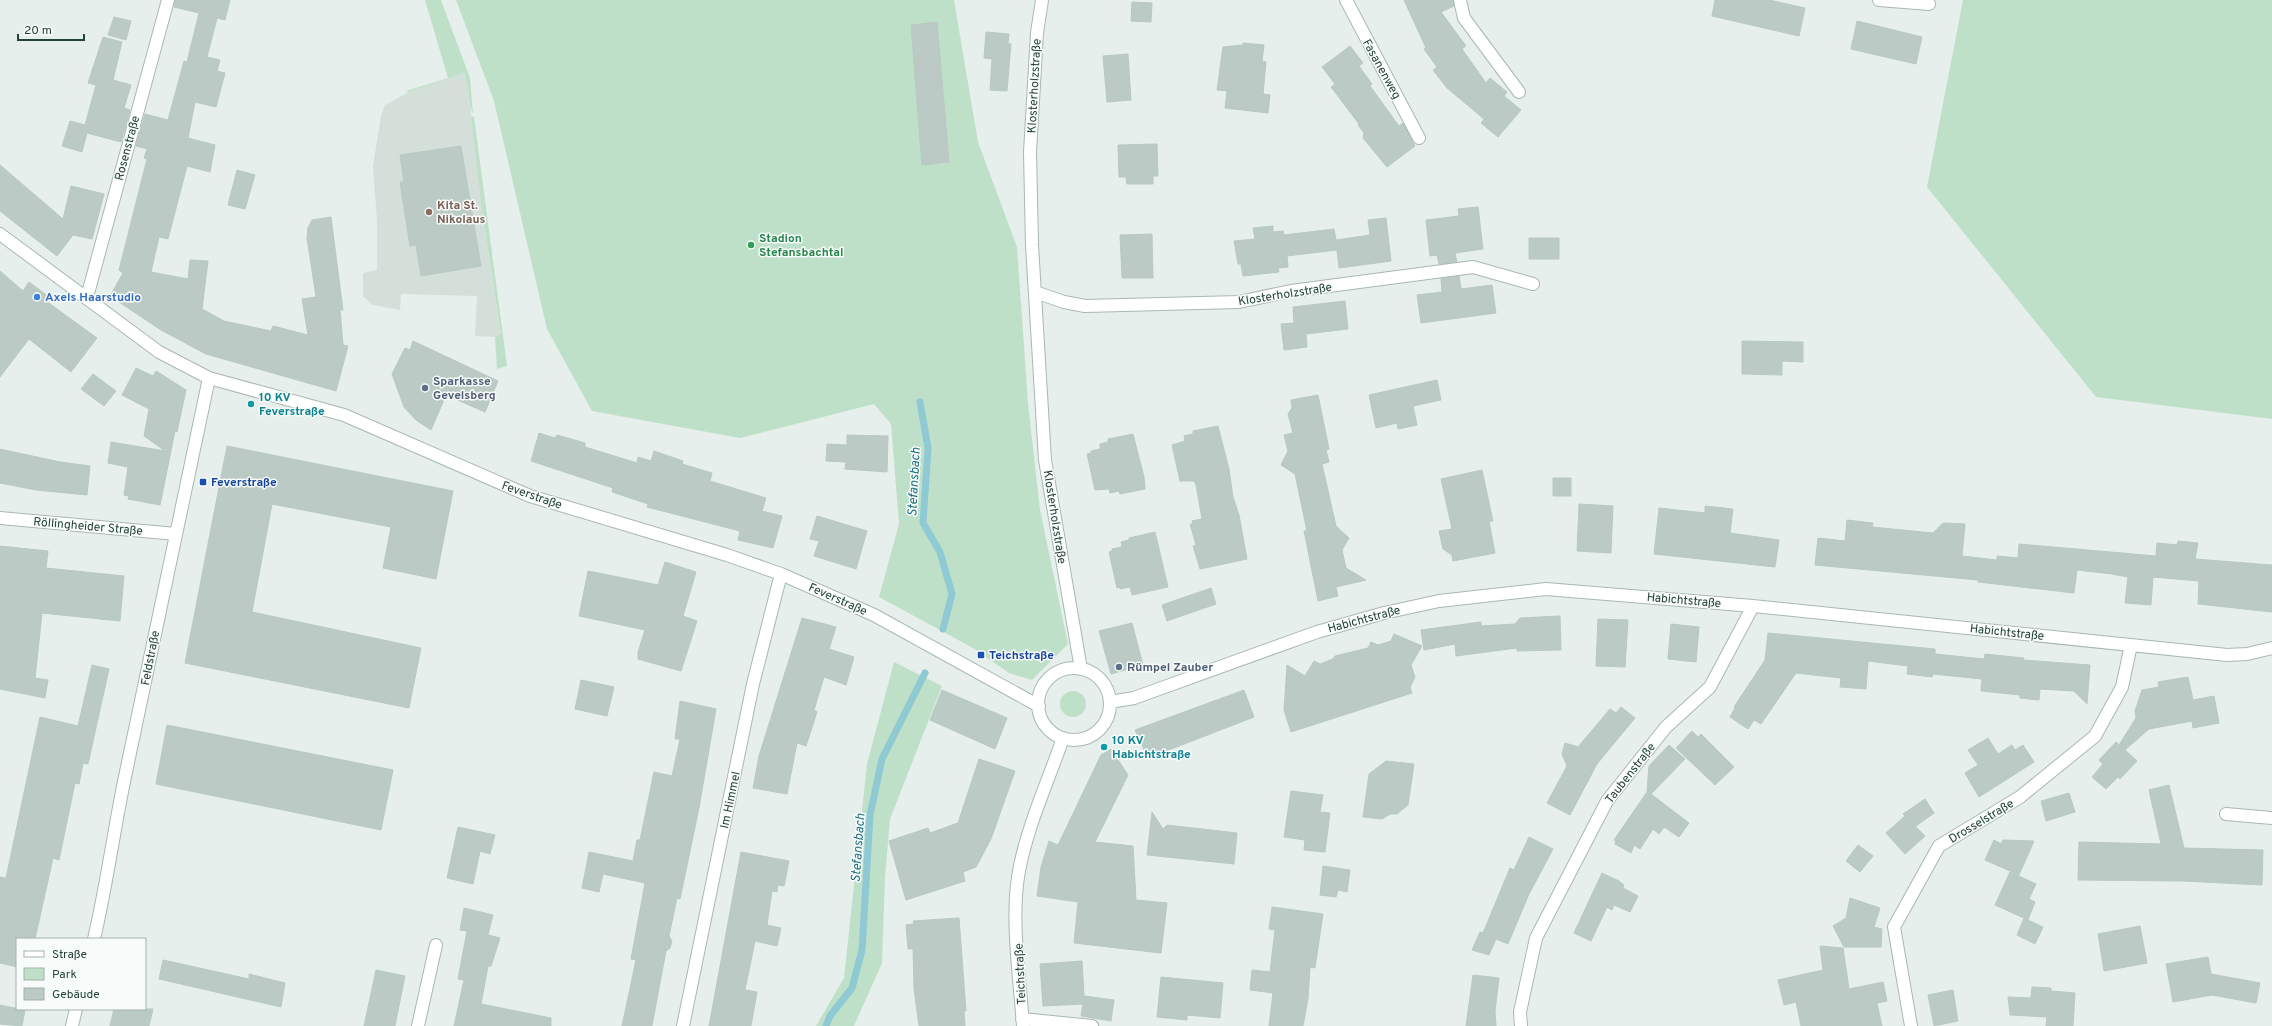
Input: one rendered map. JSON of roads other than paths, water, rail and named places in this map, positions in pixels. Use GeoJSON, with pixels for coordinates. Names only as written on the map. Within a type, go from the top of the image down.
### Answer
{"type":"FeatureCollection","features":[{"type":"Feature","properties":{"kind":"street","name":"Rosenstraße"},"geometry":{"type":"LineString","coordinates":[[87,297],[168,0]]}},
{"type":"Feature","properties":{"kind":"street","name":"Klosterholzstraße"},"geometry":{"type":"LineString","coordinates":[[1042,0],[1037,33],[1030,152],[1035,292],[1045,460],[1081,669]]}},
{"type":"Feature","properties":{"kind":"street","name":"Fasanenweg"},"geometry":{"type":"LineString","coordinates":[[1346,0],[1419,138]]}},
{"type":"Feature","properties":{"kind":"street"},"geometry":{"type":"LineString","coordinates":[[1460,0],[1464,18],[1519,92]]}},
{"type":"Feature","properties":{"kind":"street"},"geometry":{"type":"LineString","coordinates":[[1879,0],[1929,4]]}},
{"type":"Feature","properties":{"kind":"street","name":"Feverstraße"},"geometry":{"type":"LineString","coordinates":[[0,234],[160,352],[209,378],[344,415],[524,494],[727,555],[781,574],[874,615],[1038,706]]}},
{"type":"Feature","properties":{"kind":"street","name":"Klosterholzstraße"},"geometry":{"type":"LineString","coordinates":[[1035,292],[1064,302],[1085,306],[1239,302],[1291,291],[1473,267],[1533,284]]}},
{"type":"Feature","properties":{"kind":"street","name":"Feldstraße"},"geometry":{"type":"LineString","coordinates":[[94,938],[126,773],[151,657],[159,608],[209,378]]}},
{"type":"Feature","properties":{"kind":"street","name":"Röllingheider Straße"},"geometry":{"type":"LineString","coordinates":[[0,518],[176,534]]}},
{"type":"Feature","properties":{"kind":"street","name":"Im Himmel"},"geometry":{"type":"LineString","coordinates":[[683,1026],[754,684],[781,574]]}},
{"type":"Feature","properties":{"kind":"street","name":"Habichtstraße"},"geometry":{"type":"LineString","coordinates":[[1110,702],[1134,698],[1317,632],[1384,613],[1438,601],[1546,589],[1752,606],[2227,655],[2247,654],[2272,648]]}},
{"type":"Feature","properties":{"kind":"street","name":"Taubenstraße"},"geometry":{"type":"LineString","coordinates":[[1521,1026],[1520,1012],[1536,938],[1607,801],[1666,727],[1710,686],[1752,606]]}},
{"type":"Feature","properties":{"kind":"street","name":"Drosselstraße"},"geometry":{"type":"LineString","coordinates":[[1911,1026],[1894,927],[1939,846],[2020,797],[2095,736],[2122,687],[2131,645]]}},
{"type":"Feature","properties":{"kind":"street"},"geometry":{"type":"LineString","coordinates":[[1068,669],[1081,669],[1094,674],[1102,682],[1110,702],[1106,721],[1098,731],[1088,738],[1075,740],[1063,738],[1051,732],[1042,721],[1038,706],[1040,693],[1051,678],[1068,669]]}},
{"type":"Feature","properties":{"kind":"street","name":"Teichstraße"},"geometry":{"type":"LineString","coordinates":[[1022,1023],[1016,915],[1018,878],[1023,855],[1063,738]]}},
{"type":"Feature","properties":{"kind":"street"},"geometry":{"type":"LineString","coordinates":[[2226,814],[2272,818]]}},
{"type":"Feature","properties":{"kind":"street"},"geometry":{"type":"LineString","coordinates":[[418,1026],[436,945]]}},
{"type":"Feature","properties":{"kind":"street"},"geometry":{"type":"LineString","coordinates":[[72,1026],[76,1010]]}},
{"type":"Feature","properties":{"kind":"street"},"geometry":{"type":"LineString","coordinates":[[1022,1023],[1092,1026]]}},
{"type":"Feature","properties":{"kind":"waterway","name":"Stefansbach"},"geometry":{"type":"LineString","coordinates":[[920,402],[928,448],[923,523],[940,552],[952,594],[943,629]]}},
{"type":"Feature","properties":{"kind":"waterway","name":"Stefansbach"},"geometry":{"type":"LineString","coordinates":[[826,1026],[830,1016],[852,988],[862,950],[870,815],[882,759],[925,673]]}},
{"type":"Feature","properties":{"kind":"place","name":"Kita St. Nikolaus"},"geometry":{"type":"Point","coordinates":[429,212]}},
{"type":"Feature","properties":{"kind":"place","name":"Stadion Stefansbachtal"},"geometry":{"type":"Point","coordinates":[751,245]}},
{"type":"Feature","properties":{"kind":"place","name":"Axels Haarstudio"},"geometry":{"type":"Point","coordinates":[37,297]}},
{"type":"Feature","properties":{"kind":"place","name":"Sparkasse Gevelsberg"},"geometry":{"type":"Point","coordinates":[425,388]}},
{"type":"Feature","properties":{"kind":"place","name":"10 KV Feverstraße"},"geometry":{"type":"Point","coordinates":[251,404]}},
{"type":"Feature","properties":{"kind":"place","name":"Feverstraße"},"geometry":{"type":"Point","coordinates":[203,482]}},
{"type":"Feature","properties":{"kind":"place","name":"Teichstraße"},"geometry":{"type":"Point","coordinates":[981,655]}},
{"type":"Feature","properties":{"kind":"place","name":"Rümpel Zauber"},"geometry":{"type":"Point","coordinates":[1119,667]}},
{"type":"Feature","properties":{"kind":"place","name":"10 KV Habichtstraße"},"geometry":{"type":"Point","coordinates":[1104,747]}}]}
